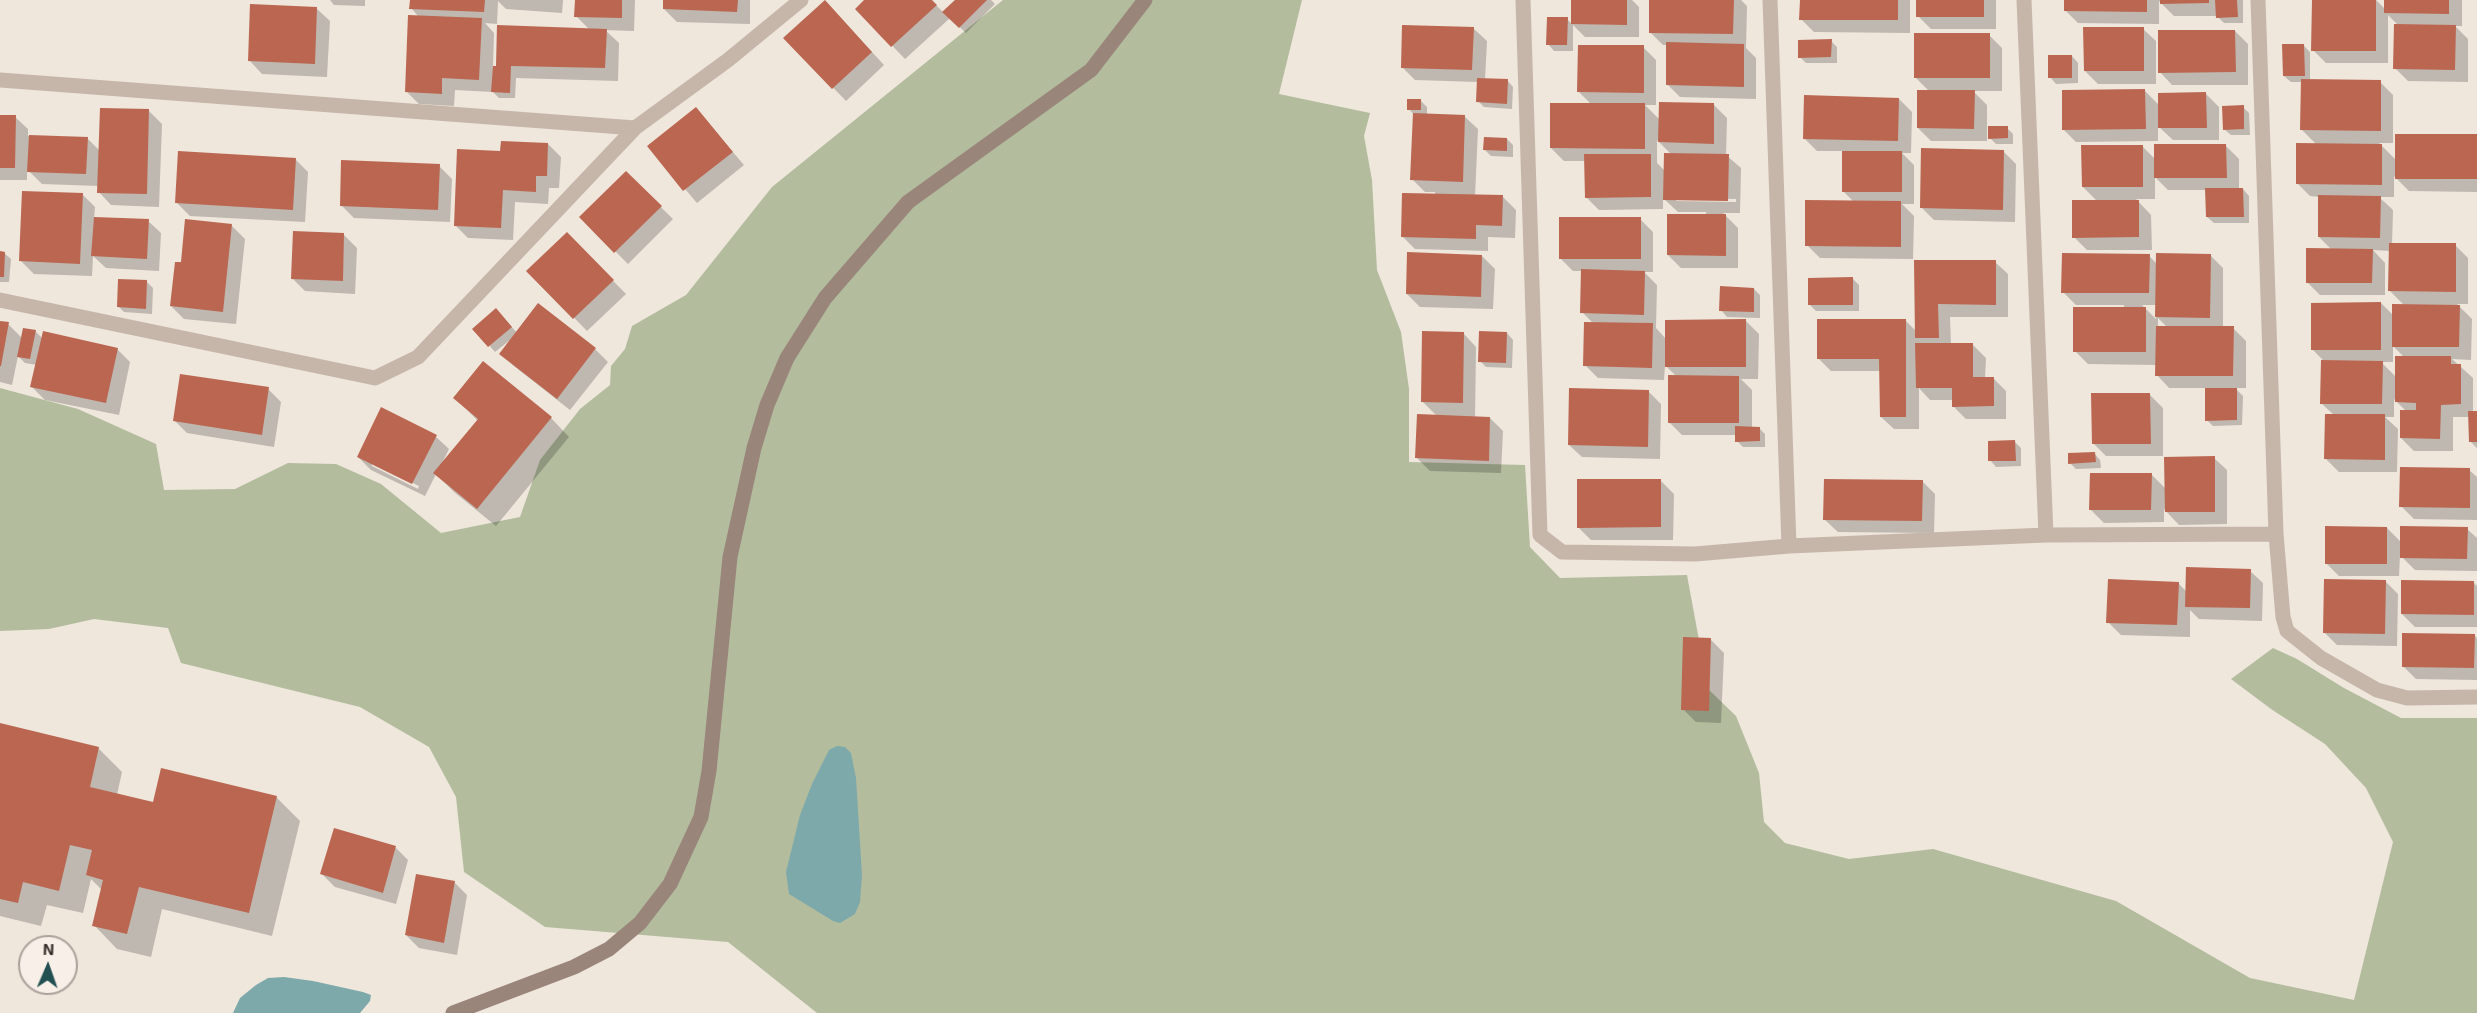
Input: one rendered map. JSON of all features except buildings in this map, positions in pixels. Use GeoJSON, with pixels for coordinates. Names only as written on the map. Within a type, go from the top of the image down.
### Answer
{"type":"FeatureCollection","features":[{"type":"Feature","properties":{"kind":"street"},"geometry":{"type":"LineString","coordinates":[[0,300],[375,378],[418,357],[635,128],[728,60],[801,0]]}},
{"type":"Feature","properties":{"kind":"street"},"geometry":{"type":"LineString","coordinates":[[453,1013],[574,967],[609,949],[640,923],[670,884],[701,817],[709,771],[730,557],[754,448],[767,405],[787,358],[825,298],[908,202],[1091,70],[1145,0]]}},
{"type":"Feature","properties":{"kind":"street"},"geometry":{"type":"LineString","coordinates":[[1522,0],[1540,535],[1562,552],[1695,554],[1789,546],[2046,535],[2276,534]]}},
{"type":"Feature","properties":{"kind":"street"},"geometry":{"type":"LineString","coordinates":[[1770,0],[1789,546]]}},
{"type":"Feature","properties":{"kind":"street"},"geometry":{"type":"LineString","coordinates":[[2024,0],[2046,535]]}},
{"type":"Feature","properties":{"kind":"street"},"geometry":{"type":"LineString","coordinates":[[2258,0],[2276,534],[2283,617],[2287,631],[2321,658],[2377,690],[2408,698],[2477,697]]}},
{"type":"Feature","properties":{"kind":"street"},"geometry":{"type":"LineString","coordinates":[[0,80],[635,128]]}},
{"type":"Feature","properties":{"kind":"green space"},"geometry":{"type":"Polygon","coordinates":[[[1003,0],[1302,0],[1279,94],[1370,113],[1364,136],[1372,180],[1377,270],[1401,332],[1409,389],[1409,462],[1525,465],[1530,547],[1560,578],[1687,575],[1708,689],[1736,716],[1759,773],[1764,822],[1785,843],[1849,859],[1933,849],[2116,901],[2250,978],[2354,1000],[2393,842],[2366,788],[2325,744],[2271,709],[2231,679],[2273,648],[2297,659],[2344,688],[2401,718],[2477,718],[2477,1013],[817,1013],[728,942],[545,927],[464,872],[456,797],[429,747],[360,707],[181,663],[168,628],[94,619],[49,629],[0,631],[0,388],[78,409],[156,444],[164,490],[235,489],[288,463],[336,464],[381,484],[441,533],[520,517],[540,460],[580,409],[610,385],[611,366],[625,349],[632,326],[686,295],[772,187],[1003,0]]]}},
{"type":"Feature","properties":{"kind":"water"},"geometry":{"type":"Polygon","coordinates":[[[837,746],[845,747],[851,753],[856,778],[862,875],[860,902],[855,914],[840,923],[789,894],[786,872],[800,815],[812,784],[829,750],[837,746]]]}},
{"type":"Feature","properties":{"kind":"water"},"geometry":{"type":"Polygon","coordinates":[[[284,977],[363,992],[371,995],[370,1001],[360,1013],[233,1013],[240,998],[256,985],[268,978],[284,977]]]}}]}
